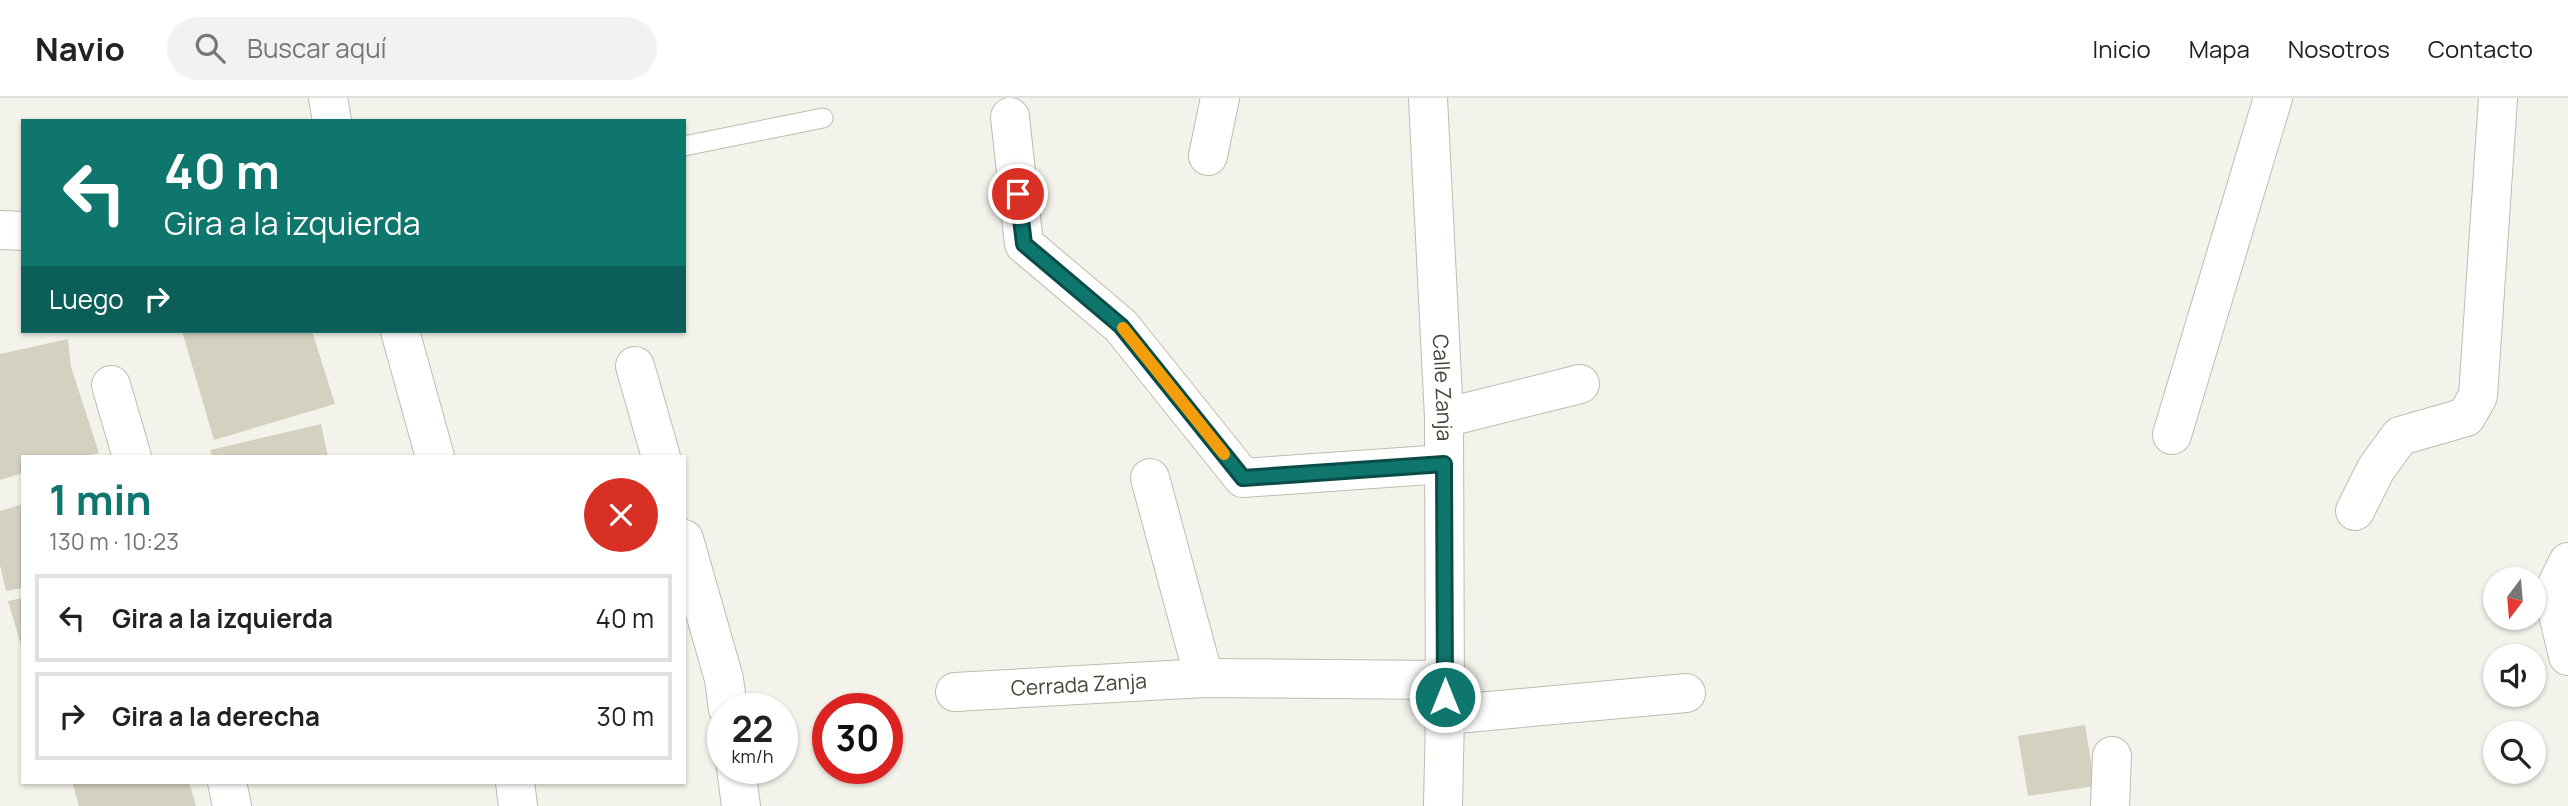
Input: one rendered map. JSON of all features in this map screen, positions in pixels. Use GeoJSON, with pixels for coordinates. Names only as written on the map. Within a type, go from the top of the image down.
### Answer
{"type":"FeatureCollection","features":[{"type":"Feature","properties":{"kind":"street"},"geometry":{"type":"LineString","coordinates":[[328,98],[332,119]]}},
{"type":"Feature","properties":{"kind":"street"},"geometry":{"type":"LineString","coordinates":[[1208,156],[1220,98]]}},
{"type":"Feature","properties":{"kind":"street","name":"Calle Zanja"},"geometry":{"type":"LineString","coordinates":[[1428,98],[1444,418],[1443,806]]}},
{"type":"Feature","properties":{"kind":"street"},"geometry":{"type":"LineString","coordinates":[[2172,435],[2273,98]]}},
{"type":"Feature","properties":{"kind":"street"},"geometry":{"type":"LineString","coordinates":[[2355,511],[2376,469],[2400,436],[2466,417],[2478,396],[2498,98]]}},
{"type":"Feature","properties":{"kind":"street"},"geometry":{"type":"LineString","coordinates":[[1010,117],[1024,244],[1121,326],[1243,478],[1444,464]]}},
{"type":"Feature","properties":{"kind":"street"},"geometry":{"type":"LineString","coordinates":[[0,230],[21,232]]}},
{"type":"Feature","properties":{"kind":"street"},"geometry":{"type":"LineString","coordinates":[[401,333],[434,455]]}},
{"type":"Feature","properties":{"kind":"street"},"geometry":{"type":"LineString","coordinates":[[635,366],[660,455]]}},
{"type":"Feature","properties":{"kind":"street"},"geometry":{"type":"LineString","coordinates":[[1444,418],[1580,384]]}},
{"type":"Feature","properties":{"kind":"street"},"geometry":{"type":"LineString","coordinates":[[111,385],[131,455]]}},
{"type":"Feature","properties":{"kind":"street"},"geometry":{"type":"LineString","coordinates":[[1150,478],[1205,678]]}},
{"type":"Feature","properties":{"kind":"street"},"geometry":{"type":"LineString","coordinates":[[686,546],[726,693]]}},
{"type":"Feature","properties":{"kind":"street"},"geometry":{"type":"LineString","coordinates":[[2568,562],[2553,593],[2568,656]]}},
{"type":"Feature","properties":{"kind":"street","name":"Cerrada Zanja"},"geometry":{"type":"LineString","coordinates":[[955,692],[1205,678],[1445,697],[1686,693]]}},
{"type":"Feature","properties":{"kind":"street"},"geometry":{"type":"LineString","coordinates":[[2110,806],[2112,756]]}},
{"type":"Feature","properties":{"kind":"street"},"geometry":{"type":"LineString","coordinates":[[228,784],[232,806]]}},
{"type":"Feature","properties":{"kind":"street"},"geometry":{"type":"LineString","coordinates":[[515,784],[518,806]]}},
{"type":"Feature","properties":{"kind":"street"},"geometry":{"type":"LineString","coordinates":[[738,784],[741,806]]}},
{"type":"Feature","properties":{"kind":"lane"},"geometry":{"type":"LineString","coordinates":[[686,146],[824,118]]}},
{"type":"Feature","properties":{"kind":"building"},"geometry":{"type":"Polygon","coordinates":[[[183,333],[313,333],[335,404],[214,440],[183,333]]]}},
{"type":"Feature","properties":{"kind":"building"},"geometry":{"type":"Polygon","coordinates":[[[68,339],[71,367],[99,453],[21,455],[21,474],[0,480],[0,354],[68,339]]]}},
{"type":"Feature","properties":{"kind":"building"},"geometry":{"type":"Polygon","coordinates":[[[321,424],[328,455],[212,455],[210,450],[321,424]]]}},
{"type":"Feature","properties":{"kind":"building"},"geometry":{"type":"Polygon","coordinates":[[[21,505],[21,588],[6,591],[0,565],[0,511],[21,505]]]}},
{"type":"Feature","properties":{"kind":"building"},"geometry":{"type":"Polygon","coordinates":[[[21,598],[21,646],[8,601],[21,598]]]}},
{"type":"Feature","properties":{"kind":"building"},"geometry":{"type":"Polygon","coordinates":[[[2085,725],[2095,786],[2028,796],[2018,736],[2085,725]]]}},
{"type":"Feature","properties":{"kind":"building"},"geometry":{"type":"Polygon","coordinates":[[[73,784],[190,784],[196,806],[79,806],[73,784]]]}},
{"type":"Feature","properties":{"kind":"slow traffic"},"geometry":{"type":"LineString","coordinates":[[1123,328],[1224,454]]}},
{"type":"Feature","properties":{"kind":"route"},"geometry":{"type":"LineString","coordinates":[[1018,194],[1024,244],[1121,326],[1243,478],[1444,464],[1445,697]]}}]}
